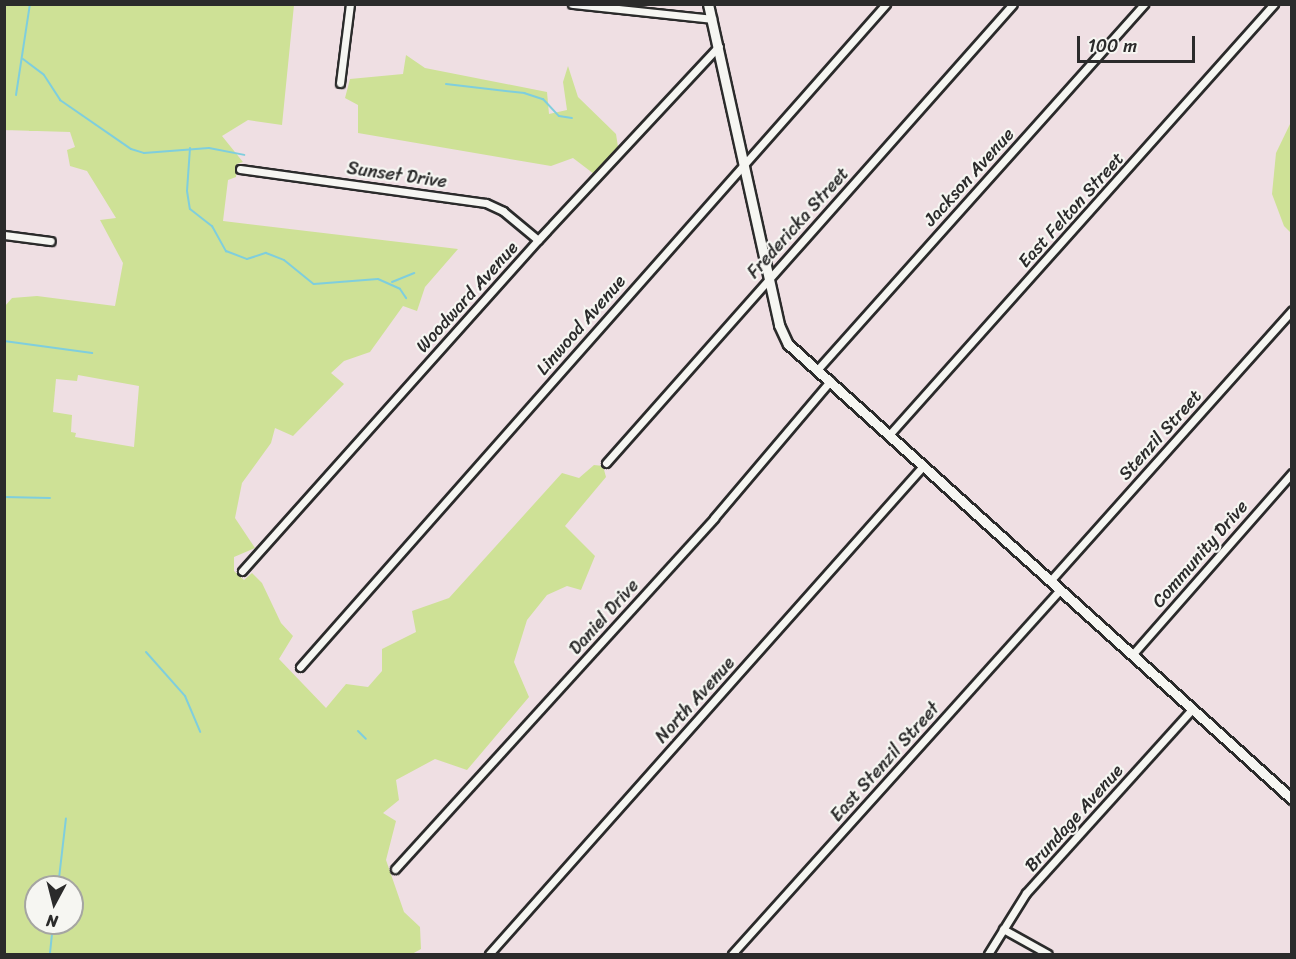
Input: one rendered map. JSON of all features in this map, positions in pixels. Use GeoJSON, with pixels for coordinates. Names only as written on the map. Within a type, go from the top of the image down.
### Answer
{"type":"FeatureCollection","features":[{"type":"Feature","properties":{"kind":"street"},"geometry":{"type":"LineString","coordinates":[[340,83],[350,4]]}},
{"type":"Feature","properties":{"kind":"street"},"geometry":{"type":"LineString","coordinates":[[572,4],[712,19]]}},
{"type":"Feature","properties":{"kind":"street"},"geometry":{"type":"LineString","coordinates":[[708,4],[771,277],[779,325],[788,344],[1292,799]]}},
{"type":"Feature","properties":{"kind":"street","name":"Linwood Avenue"},"geometry":{"type":"LineString","coordinates":[[300,667],[886,4]]}},
{"type":"Feature","properties":{"kind":"street","name":"Fredericka Street"},"geometry":{"type":"LineString","coordinates":[[606,463],[1013,4]]}},
{"type":"Feature","properties":{"kind":"street","name":"Jackson Avenue"},"geometry":{"type":"LineString","coordinates":[[817,370],[1144,4]]}},
{"type":"Feature","properties":{"kind":"street","name":"East Felton Street"},"geometry":{"type":"LineString","coordinates":[[890,435],[1274,4]]}},
{"type":"Feature","properties":{"kind":"street","name":"Woodward Avenue"},"geometry":{"type":"LineString","coordinates":[[242,571],[538,240],[719,46]]}},
{"type":"Feature","properties":{"kind":"street","name":"Sunset Drive"},"geometry":{"type":"LineString","coordinates":[[240,169],[486,203],[503,211],[538,240]]}},
{"type":"Feature","properties":{"kind":"street"},"geometry":{"type":"LineString","coordinates":[[4,235],[51,241]]}},
{"type":"Feature","properties":{"kind":"street","name":"Stenzil Street"},"geometry":{"type":"LineString","coordinates":[[1050,580],[1292,310]]}},
{"type":"Feature","properties":{"kind":"street","name":"Daniel Drive"},"geometry":{"type":"LineString","coordinates":[[395,869],[714,518],[830,381]]}},
{"type":"Feature","properties":{"kind":"street","name":"North Avenue"},"geometry":{"type":"LineString","coordinates":[[489,954],[923,466]]}},
{"type":"Feature","properties":{"kind":"street","name":"Community Drive"},"geometry":{"type":"LineString","coordinates":[[1132,655],[1292,473]]}},
{"type":"Feature","properties":{"kind":"street","name":"East Stenzil Street"},"geometry":{"type":"LineString","coordinates":[[732,954],[1060,590]]}},
{"type":"Feature","properties":{"kind":"street","name":"Brundage Avenue"},"geometry":{"type":"LineString","coordinates":[[988,954],[1026,893],[1192,709]]}},
{"type":"Feature","properties":{"kind":"street"},"geometry":{"type":"LineString","coordinates":[[1003,929],[1048,954]]}},
{"type":"Feature","properties":{"kind":"green space"},"geometry":{"type":"Polygon","coordinates":[[[5,5],[294,5],[282,125],[248,120],[222,136],[243,162],[237,164],[236,177],[228,180],[223,221],[458,249],[425,287],[417,311],[403,306],[370,352],[344,361],[331,373],[344,384],[293,436],[275,428],[271,443],[242,483],[235,518],[255,548],[234,557],[234,571],[244,580],[252,573],[262,583],[281,623],[293,636],[279,659],[326,708],[346,684],[368,687],[382,671],[382,649],[416,632],[412,611],[449,598],[562,473],[579,478],[594,465],[603,466],[606,477],[565,526],[595,556],[581,590],[567,586],[547,595],[527,620],[514,662],[529,697],[467,770],[435,759],[396,780],[399,800],[383,813],[396,821],[386,860],[404,912],[420,927],[421,949],[412,954],[5,954],[5,306],[12,298],[37,296],[115,306],[123,263],[100,220],[116,218],[87,171],[70,166],[67,150],[75,147],[70,132],[4,130],[5,5]],[[78,375],[77,381],[56,379],[53,412],[72,415],[71,432],[76,433],[75,437],[134,447],[139,386],[78,375]]]}},
{"type":"Feature","properties":{"kind":"green space"},"geometry":{"type":"Polygon","coordinates":[[[406,55],[425,68],[547,92],[549,114],[567,110],[563,82],[568,66],[578,97],[616,134],[618,147],[594,174],[573,158],[551,166],[358,133],[358,105],[345,98],[350,79],[403,74],[406,55]]]}},
{"type":"Feature","properties":{"kind":"green space"},"geometry":{"type":"Polygon","coordinates":[[[1291,122],[1291,233],[1284,226],[1272,194],[1276,153],[1291,122]]]}},
{"type":"Feature","properties":{"kind":"waterway"},"geometry":{"type":"LineString","coordinates":[[16,95],[30,4]]}},
{"type":"Feature","properties":{"kind":"waterway"},"geometry":{"type":"LineString","coordinates":[[23,59],[44,75],[60,100],[131,149],[144,153],[209,148],[244,155]]}},
{"type":"Feature","properties":{"kind":"waterway"},"geometry":{"type":"LineString","coordinates":[[446,84],[524,93],[543,99],[559,116],[572,118]]}},
{"type":"Feature","properties":{"kind":"waterway"},"geometry":{"type":"LineString","coordinates":[[190,148],[187,191],[190,209],[212,226],[226,251],[247,259],[266,253],[284,260],[314,284],[378,279],[400,289],[406,298]]}},
{"type":"Feature","properties":{"kind":"waterway"},"geometry":{"type":"LineString","coordinates":[[392,282],[414,273]]}},
{"type":"Feature","properties":{"kind":"waterway"},"geometry":{"type":"LineString","coordinates":[[4,341],[92,353]]}},
{"type":"Feature","properties":{"kind":"waterway"},"geometry":{"type":"LineString","coordinates":[[4,497],[50,498]]}},
{"type":"Feature","properties":{"kind":"waterway"},"geometry":{"type":"LineString","coordinates":[[146,652],[185,696],[200,732]]}},
{"type":"Feature","properties":{"kind":"waterway"},"geometry":{"type":"LineString","coordinates":[[358,731],[366,739]]}},
{"type":"Feature","properties":{"kind":"waterway"},"geometry":{"type":"LineString","coordinates":[[59,875],[66,818]]}},
{"type":"Feature","properties":{"kind":"waterway"},"geometry":{"type":"LineString","coordinates":[[50,953],[52,935]]}}]}
